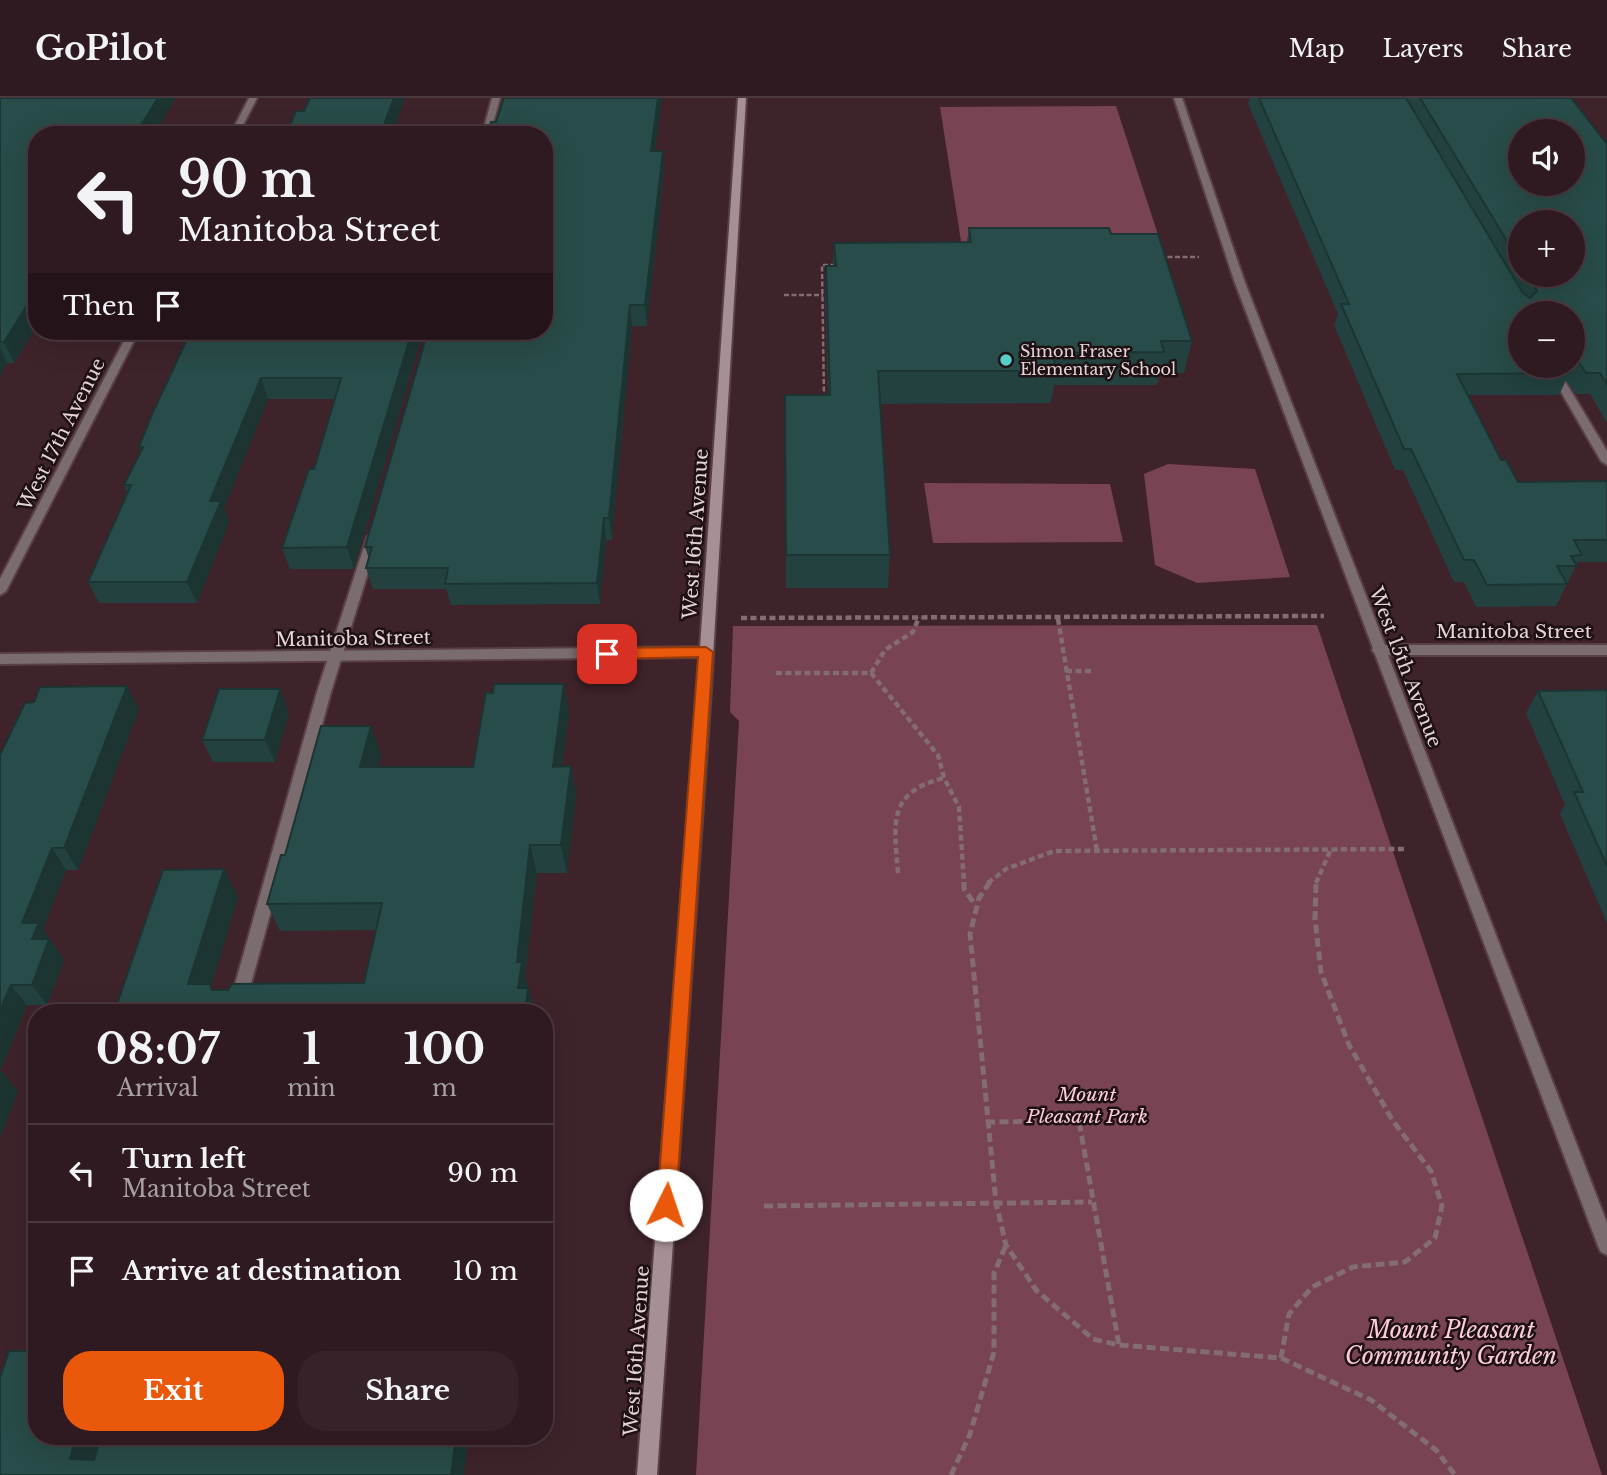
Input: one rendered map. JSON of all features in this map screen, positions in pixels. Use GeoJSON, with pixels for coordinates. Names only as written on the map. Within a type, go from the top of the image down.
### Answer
{"type":"FeatureCollection","features":[{"type":"Feature","properties":{"kind":"street"},"geometry":{"type":"LineString","coordinates":[[239,126],[253,98]]}},
{"type":"Feature","properties":{"kind":"street"},"geometry":{"type":"LineString","coordinates":[[488,126],[496,98]]}},
{"type":"Feature","properties":{"kind":"street","name":"West 16th Avenue"},"geometry":{"type":"LineString","coordinates":[[647,1475],[706,652],[742,98]]}},
{"type":"Feature","properties":{"kind":"street","name":"West 15th Avenue"},"geometry":{"type":"LineString","coordinates":[[1178,98],[1239,280],[1607,1246]]}},
{"type":"Feature","properties":{"kind":"street","name":"West 17th Avenue"},"geometry":{"type":"LineString","coordinates":[[0,591],[129,340]]}},
{"type":"Feature","properties":{"kind":"street"},"geometry":{"type":"LineString","coordinates":[[1558,378],[1607,461]]}},
{"type":"Feature","properties":{"kind":"street"},"geometry":{"type":"LineString","coordinates":[[238,1004],[376,525]]}},
{"type":"Feature","properties":{"kind":"street","name":"Manitoba Street"},"geometry":{"type":"LineString","coordinates":[[1378,650],[1607,650]]}},
{"type":"Feature","properties":{"kind":"street","name":"Manitoba Street"},"geometry":{"type":"LineString","coordinates":[[0,659],[706,652]]}},
{"type":"Feature","properties":{"kind":"path"},"geometry":{"type":"LineString","coordinates":[[1158,257],[1199,257]]}},
{"type":"Feature","properties":{"kind":"path"},"geometry":{"type":"LineString","coordinates":[[816,400],[824,400],[822,265],[849,265]]}},
{"type":"Feature","properties":{"kind":"path"},"geometry":{"type":"LineString","coordinates":[[785,295],[823,295]]}},
{"type":"Feature","properties":{"kind":"path"},"geometry":{"type":"LineString","coordinates":[[737,618],[1324,616]]}},
{"type":"Feature","properties":{"kind":"path"},"geometry":{"type":"LineString","coordinates":[[871,673],[885,650],[913,632],[919,618]]}},
{"type":"Feature","properties":{"kind":"path"},"geometry":{"type":"LineString","coordinates":[[1058,619],[1097,851]]}},
{"type":"Feature","properties":{"kind":"path"},"geometry":{"type":"LineString","coordinates":[[1066,671],[1091,671]]}},
{"type":"Feature","properties":{"kind":"path"},"geometry":{"type":"LineString","coordinates":[[776,673],[871,673]]}},
{"type":"Feature","properties":{"kind":"path"},"geometry":{"type":"LineString","coordinates":[[871,673],[937,755],[944,778],[959,807],[964,889],[974,903]]}},
{"type":"Feature","properties":{"kind":"path"},"geometry":{"type":"LineString","coordinates":[[898,873],[895,820],[901,800],[921,782],[944,778]]}},
{"type":"Feature","properties":{"kind":"path"},"geometry":{"type":"LineString","coordinates":[[1281,1358],[1289,1314],[1312,1287],[1353,1267],[1405,1262],[1435,1238],[1442,1206],[1431,1171],[1393,1121],[1349,1045],[1321,972],[1315,919],[1317,881],[1331,849]]}},
{"type":"Feature","properties":{"kind":"path"},"geometry":{"type":"LineString","coordinates":[[1406,849],[1054,850],[1016,863],[989,880],[974,903],[970,934],[986,1122],[996,1203],[1006,1245],[1036,1290],[1093,1339],[1119,1345],[1281,1358],[1371,1400],[1436,1450],[1455,1475]]}},
{"type":"Feature","properties":{"kind":"path"},"geometry":{"type":"LineString","coordinates":[[986,1122],[1079,1121],[1119,1345]]}},
{"type":"Feature","properties":{"kind":"path"},"geometry":{"type":"LineString","coordinates":[[764,1206],[1092,1202]]}},
{"type":"Feature","properties":{"kind":"path"},"geometry":{"type":"LineString","coordinates":[[951,1475],[970,1434],[994,1352],[994,1273],[1006,1245]]}},
{"type":"Feature","properties":{"kind":"green space"},"geometry":{"type":"Polygon","coordinates":[[[1116,106],[1164,253],[963,254],[940,107],[1116,106]]]}},
{"type":"Feature","properties":{"kind":"green space"},"geometry":{"type":"Polygon","coordinates":[[[1168,464],[1255,469],[1290,577],[1197,583],[1155,565],[1144,474],[1168,464]]]}},
{"type":"Feature","properties":{"kind":"green space"},"geometry":{"type":"Polygon","coordinates":[[[924,483],[1110,484],[1123,542],[933,543],[924,483]]]}},
{"type":"Feature","properties":{"kind":"green space","name":"Mount Pleasant Park"},"geometry":{"type":"Polygon","coordinates":[[[1317,625],[1602,1475],[696,1475],[739,721],[730,712],[733,626],[1317,625]]]}},
{"type":"Feature","properties":{"kind":"building"},"geometry":{"type":"Polygon","coordinates":[[[0,98],[158,98],[140,126],[28,126],[28,303],[4,342],[0,342],[0,98]]]}},
{"type":"Feature","properties":{"kind":"building"},"geometry":{"type":"Polygon","coordinates":[[[310,98],[394,98],[384,126],[290,126],[296,111],[304,111],[310,98]]]}},
{"type":"Feature","properties":{"kind":"building"},"geometry":{"type":"Polygon","coordinates":[[[504,98],[658,98],[651,151],[663,151],[645,305],[630,305],[609,518],[604,518],[597,583],[445,584],[448,568],[366,568],[372,547],[365,547],[425,340],[553,340],[553,126],[490,126],[491,122],[496,122],[504,98]]]}},
{"type":"Feature","properties":{"kind":"building"},"geometry":{"type":"Polygon","coordinates":[[[1259,98],[1406,98],[1508,268],[1508,287],[1519,287],[1530,298],[1537,291],[1535,287],[1585,287],[1585,210],[1508,210],[1508,243],[1420,98],[1571,98],[1607,144],[1607,384],[1600,373],[1585,371],[1585,301],[1508,301],[1508,374],[1457,374],[1501,460],[1506,460],[1518,482],[1607,481],[1607,540],[1574,540],[1582,555],[1571,556],[1577,566],[1557,566],[1567,584],[1487,585],[1474,560],[1464,560],[1411,449],[1404,449],[1341,304],[1349,304],[1259,98]]]}},
{"type":"Feature","properties":{"kind":"building"},"geometry":{"type":"Polygon","coordinates":[[[969,228],[1109,228],[1111,234],[1158,234],[1192,341],[1161,341],[1164,352],[1053,353],[1056,371],[878,371],[890,555],[786,555],[785,395],[830,395],[826,266],[836,266],[834,243],[971,242],[969,228]]]}},
{"type":"Feature","properties":{"kind":"building"},"geometry":{"type":"Polygon","coordinates":[[[187,340],[409,340],[347,547],[282,548],[309,469],[314,469],[341,378],[261,378],[210,501],[221,501],[187,582],[88,582],[131,485],[124,485],[143,447],[139,447],[187,340]]]}},
{"type":"Feature","properties":{"kind":"building"},"geometry":{"type":"Polygon","coordinates":[[[494,684],[564,684],[553,767],[571,766],[561,845],[530,845],[517,962],[522,962],[518,988],[528,988],[526,1004],[117,1004],[163,870],[224,869],[188,984],[210,984],[212,990],[228,990],[232,984],[364,983],[382,903],[267,904],[281,855],[285,855],[321,726],[371,726],[360,767],[473,767],[486,692],[493,693],[494,684]]]}},
{"type":"Feature","properties":{"kind":"building"},"geometry":{"type":"Polygon","coordinates":[[[127,686],[64,848],[52,848],[22,923],[39,923],[32,939],[49,939],[32,985],[11,985],[0,1010],[0,755],[25,703],[34,702],[40,687],[127,686]]]}},
{"type":"Feature","properties":{"kind":"building"},"geometry":{"type":"Polygon","coordinates":[[[219,689],[280,689],[265,740],[202,740],[219,689]]]}},
{"type":"Feature","properties":{"kind":"building"},"geometry":{"type":"Polygon","coordinates":[[[1607,690],[1607,866],[1574,792],[1583,792],[1538,691],[1607,690]]]}},
{"type":"Feature","properties":{"kind":"building"},"geometry":{"type":"Polygon","coordinates":[[[9,1351],[28,1351],[28,1445],[74,1445],[70,1459],[94,1460],[99,1445],[455,1445],[451,1475],[0,1475],[0,1378],[9,1351]]]}},
{"type":"Feature","properties":{"kind":"place","name":"Simon Fraser Elementary School"},"geometry":{"type":"Point","coordinates":[1006,360]}},
{"type":"Feature","properties":{"kind":"route"},"geometry":{"type":"LineString","coordinates":[[607,654],[706,652],[666,1205]]}},
{"type":"Feature","properties":{"kind":"park label","name":"Mount Pleasant Community Garden"},"geometry":{"type":"Point","coordinates":[1451,1343]}}]}
